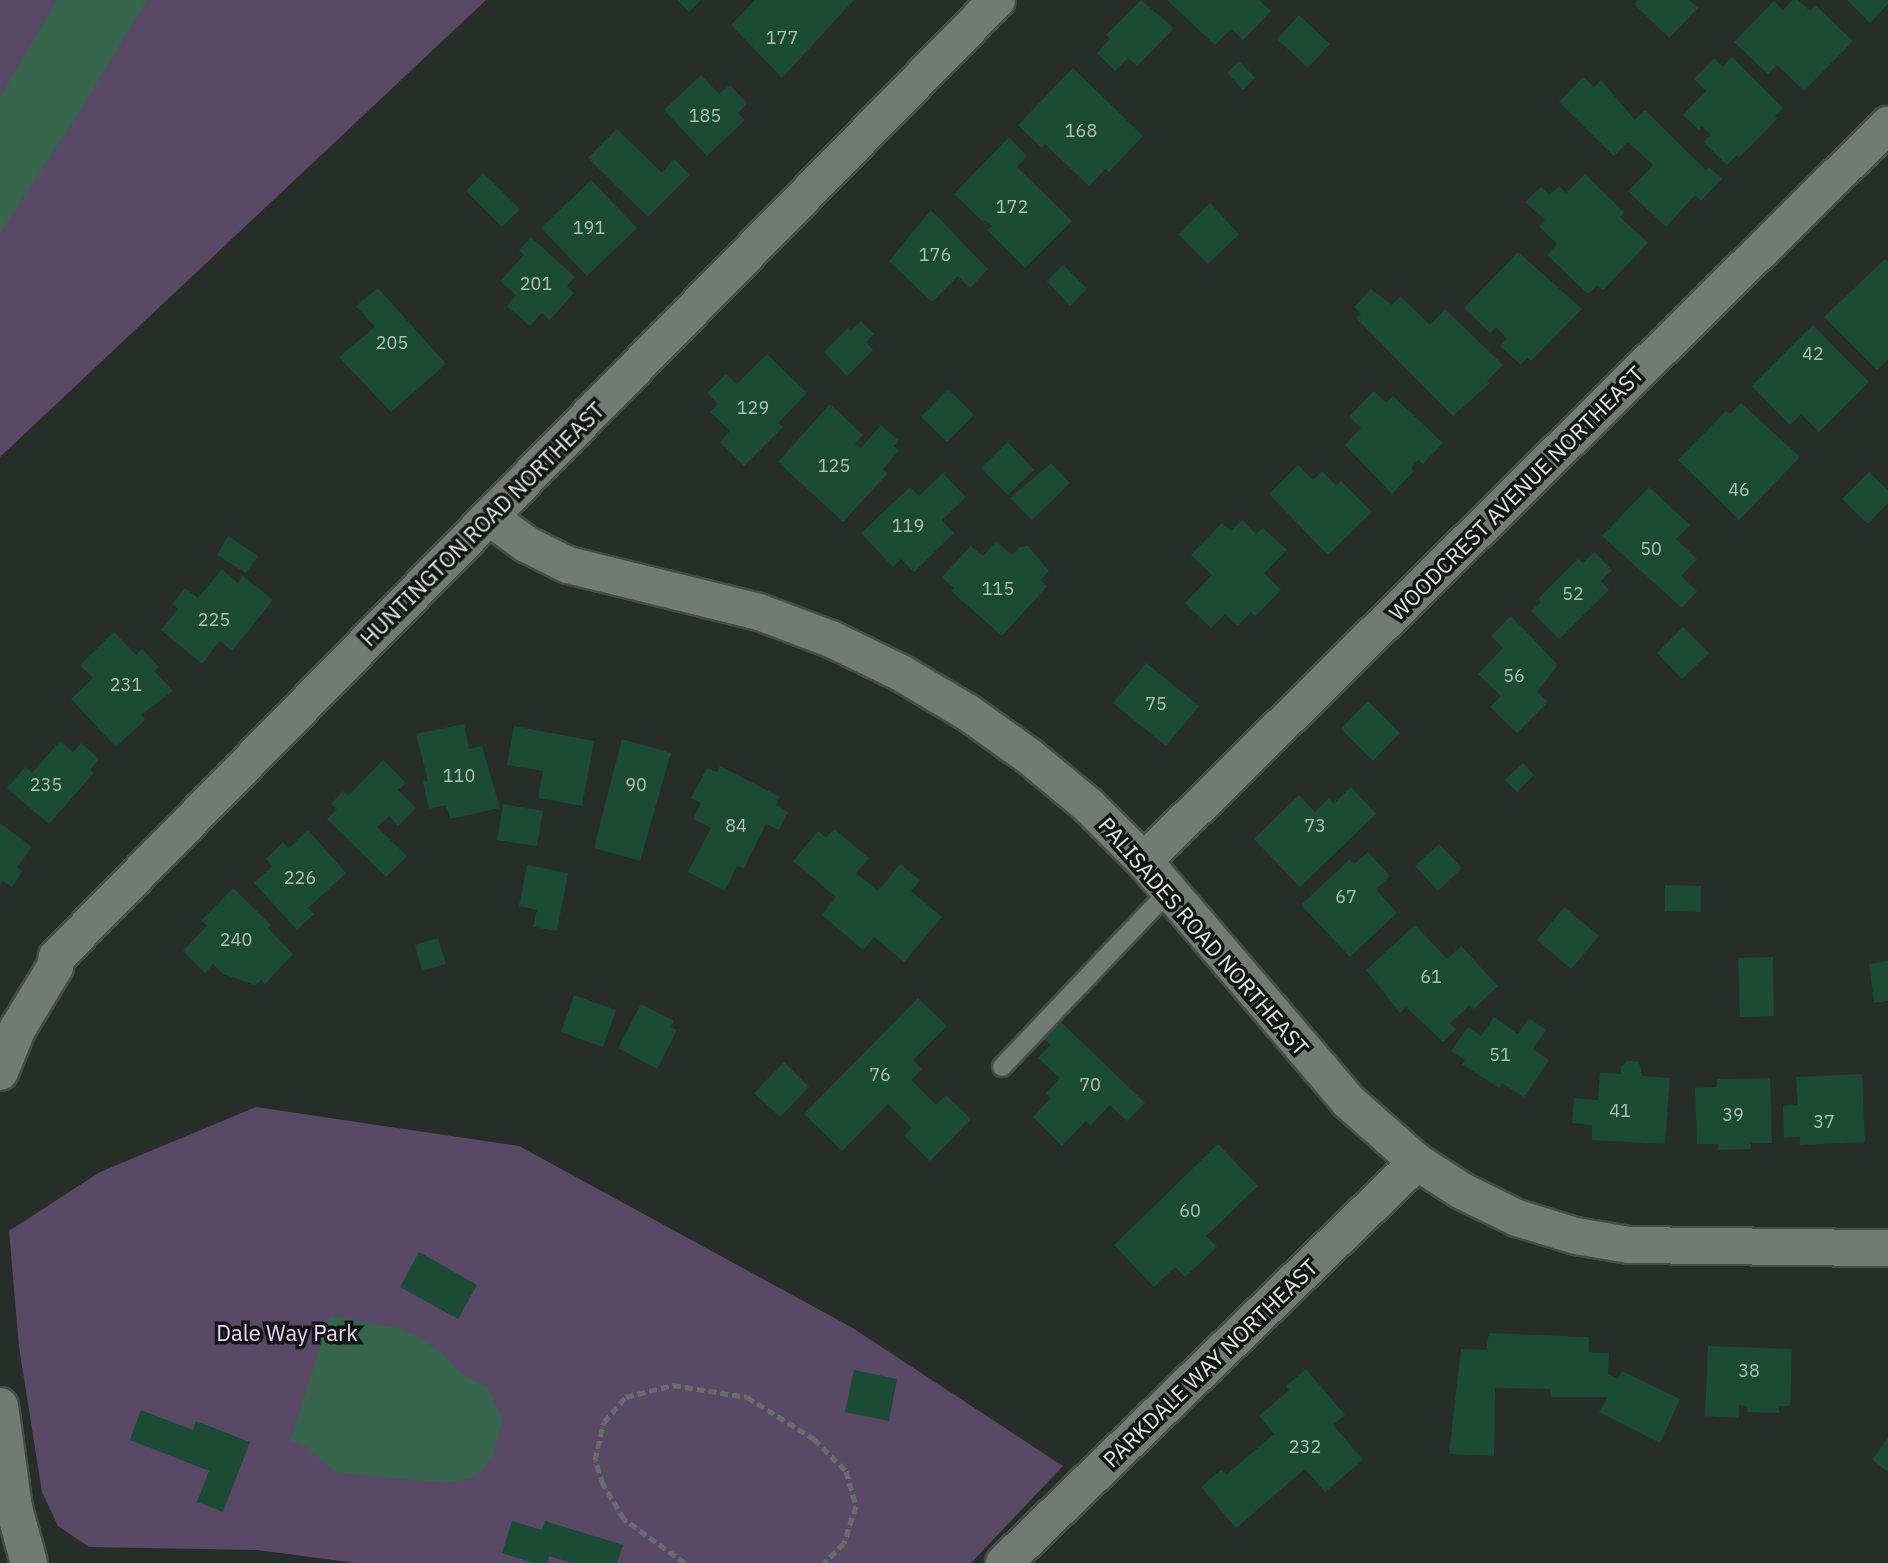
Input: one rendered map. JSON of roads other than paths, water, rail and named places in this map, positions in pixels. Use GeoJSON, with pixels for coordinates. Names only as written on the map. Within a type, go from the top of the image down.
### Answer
{"type":"FeatureCollection","features":[{"type":"Feature","properties":{"kind":"street","name":"HUNTINGTON ROAD NORTHEAST"},"geometry":{"type":"LineString","coordinates":[[0,1072],[18,1028],[55,967],[57,957],[997,0]]}},
{"type":"Feature","properties":{"kind":"street","name":"WOODCREST AVENUE NORTHEAST"},"geometry":{"type":"LineString","coordinates":[[1144,861],[1888,125]]}},
{"type":"Feature","properties":{"kind":"street","name":"PALISADES ROAD NORTHEAST"},"geometry":{"type":"LineString","coordinates":[[489,517],[526,544],[568,565],[759,612],[831,639],[901,673],[967,712],[1030,757],[1089,806],[1144,861],[1348,1101],[1417,1162],[1462,1191],[1517,1218],[1576,1236],[1629,1245],[1888,1248]]}},
{"type":"Feature","properties":{"kind":"street","name":"PARKDALE WAY NORTHEAST"},"geometry":{"type":"LineString","coordinates":[[1004,1563],[1417,1162]]}},
{"type":"Feature","properties":{"kind":"street"},"geometry":{"type":"LineString","coordinates":[[0,1406],[14,1508],[29,1563]]}},
{"type":"Feature","properties":{"kind":"lane"},"geometry":{"type":"LineString","coordinates":[[1002,1067],[1169,891]]}},
{"type":"Feature","properties":{"kind":"park label","name":"Dale Way Park"},"geometry":{"type":"Point","coordinates":[287,1333]}}]}
